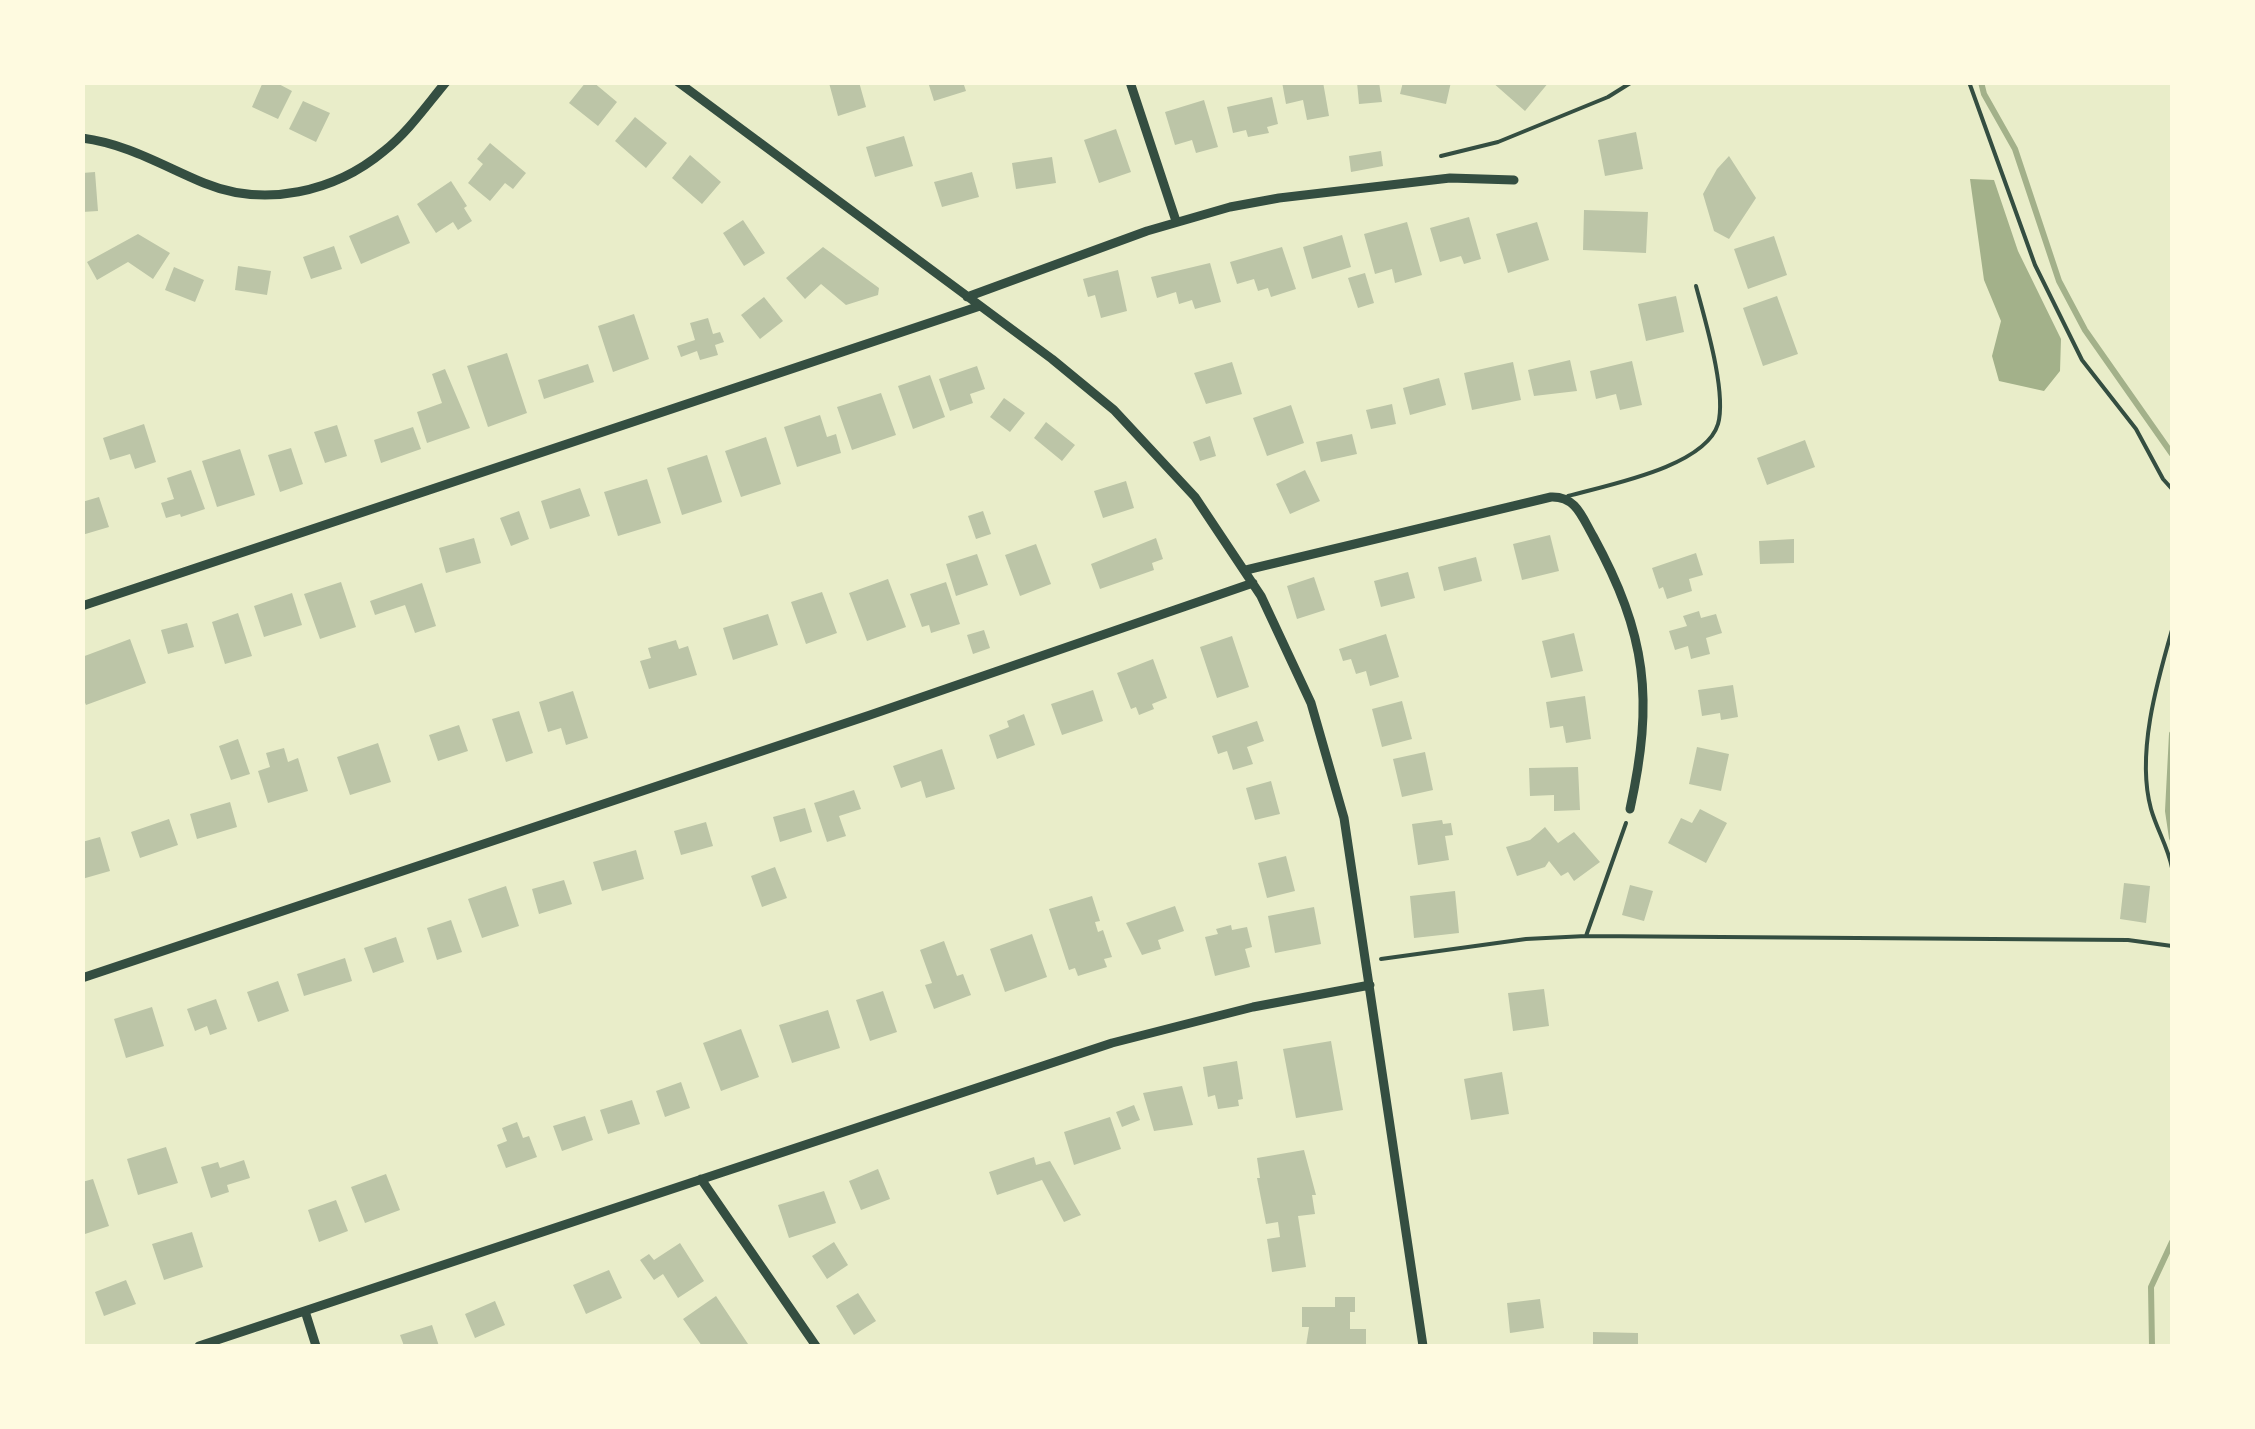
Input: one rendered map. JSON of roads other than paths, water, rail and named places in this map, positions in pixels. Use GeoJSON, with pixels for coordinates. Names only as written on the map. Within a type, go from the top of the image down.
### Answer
{"type":"FeatureCollection","features":[{"type":"Feature","properties":{"kind":"street"},"geometry":{"type":"LineString","coordinates":[[82,138],[131,148],[227,191],[252,195],[290,193],[336,180],[368,163],[398,139],[446,82]]}},
{"type":"Feature","properties":{"kind":"street"},"geometry":{"type":"LineString","coordinates":[[678,82],[1084,384],[1143,438],[1195,497],[1254,583],[1296,666],[1324,740],[1344,818],[1423,1346]]}},
{"type":"Feature","properties":{"kind":"street"},"geometry":{"type":"LineString","coordinates":[[1130,82],[1176,221]]}},
{"type":"Feature","properties":{"kind":"street"},"geometry":{"type":"LineString","coordinates":[[968,297],[1176,221],[1278,198],[1450,178],[1514,180]]}},
{"type":"Feature","properties":{"kind":"street"},"geometry":{"type":"LineString","coordinates":[[82,606],[980,306]]}},
{"type":"Feature","properties":{"kind":"street"},"geometry":{"type":"LineString","coordinates":[[1246,570],[1552,497],[1564,498],[1578,509],[1614,575],[1638,645],[1644,719],[1630,809]]}},
{"type":"Feature","properties":{"kind":"street"},"geometry":{"type":"LineString","coordinates":[[82,978],[870,716],[1254,583]]}},
{"type":"Feature","properties":{"kind":"street"},"geometry":{"type":"LineString","coordinates":[[199,1346],[1112,1043],[1253,1007],[1370,985]]}},
{"type":"Feature","properties":{"kind":"street"},"geometry":{"type":"LineString","coordinates":[[702,1178],[816,1346]]}},
{"type":"Feature","properties":{"kind":"street"},"geometry":{"type":"LineString","coordinates":[[304,1311],[316,1346]]}},
{"type":"Feature","properties":{"kind":"lane"},"geometry":{"type":"LineString","coordinates":[[1564,498],[1662,470],[1698,448],[1718,427],[1721,398],[1696,286]]}},
{"type":"Feature","properties":{"kind":"waterway"},"geometry":{"type":"LineString","coordinates":[[1981,82],[2015,149],[2059,281],[2085,330],[2172,454]]}},
{"type":"Feature","properties":{"kind":"waterway"},"geometry":{"type":"LineString","coordinates":[[2172,734],[2168,811],[2172,838]]}},
{"type":"Feature","properties":{"kind":"waterway"},"geometry":{"type":"LineString","coordinates":[[2152,1346],[2151,1287],[2172,1242]]}}]}
